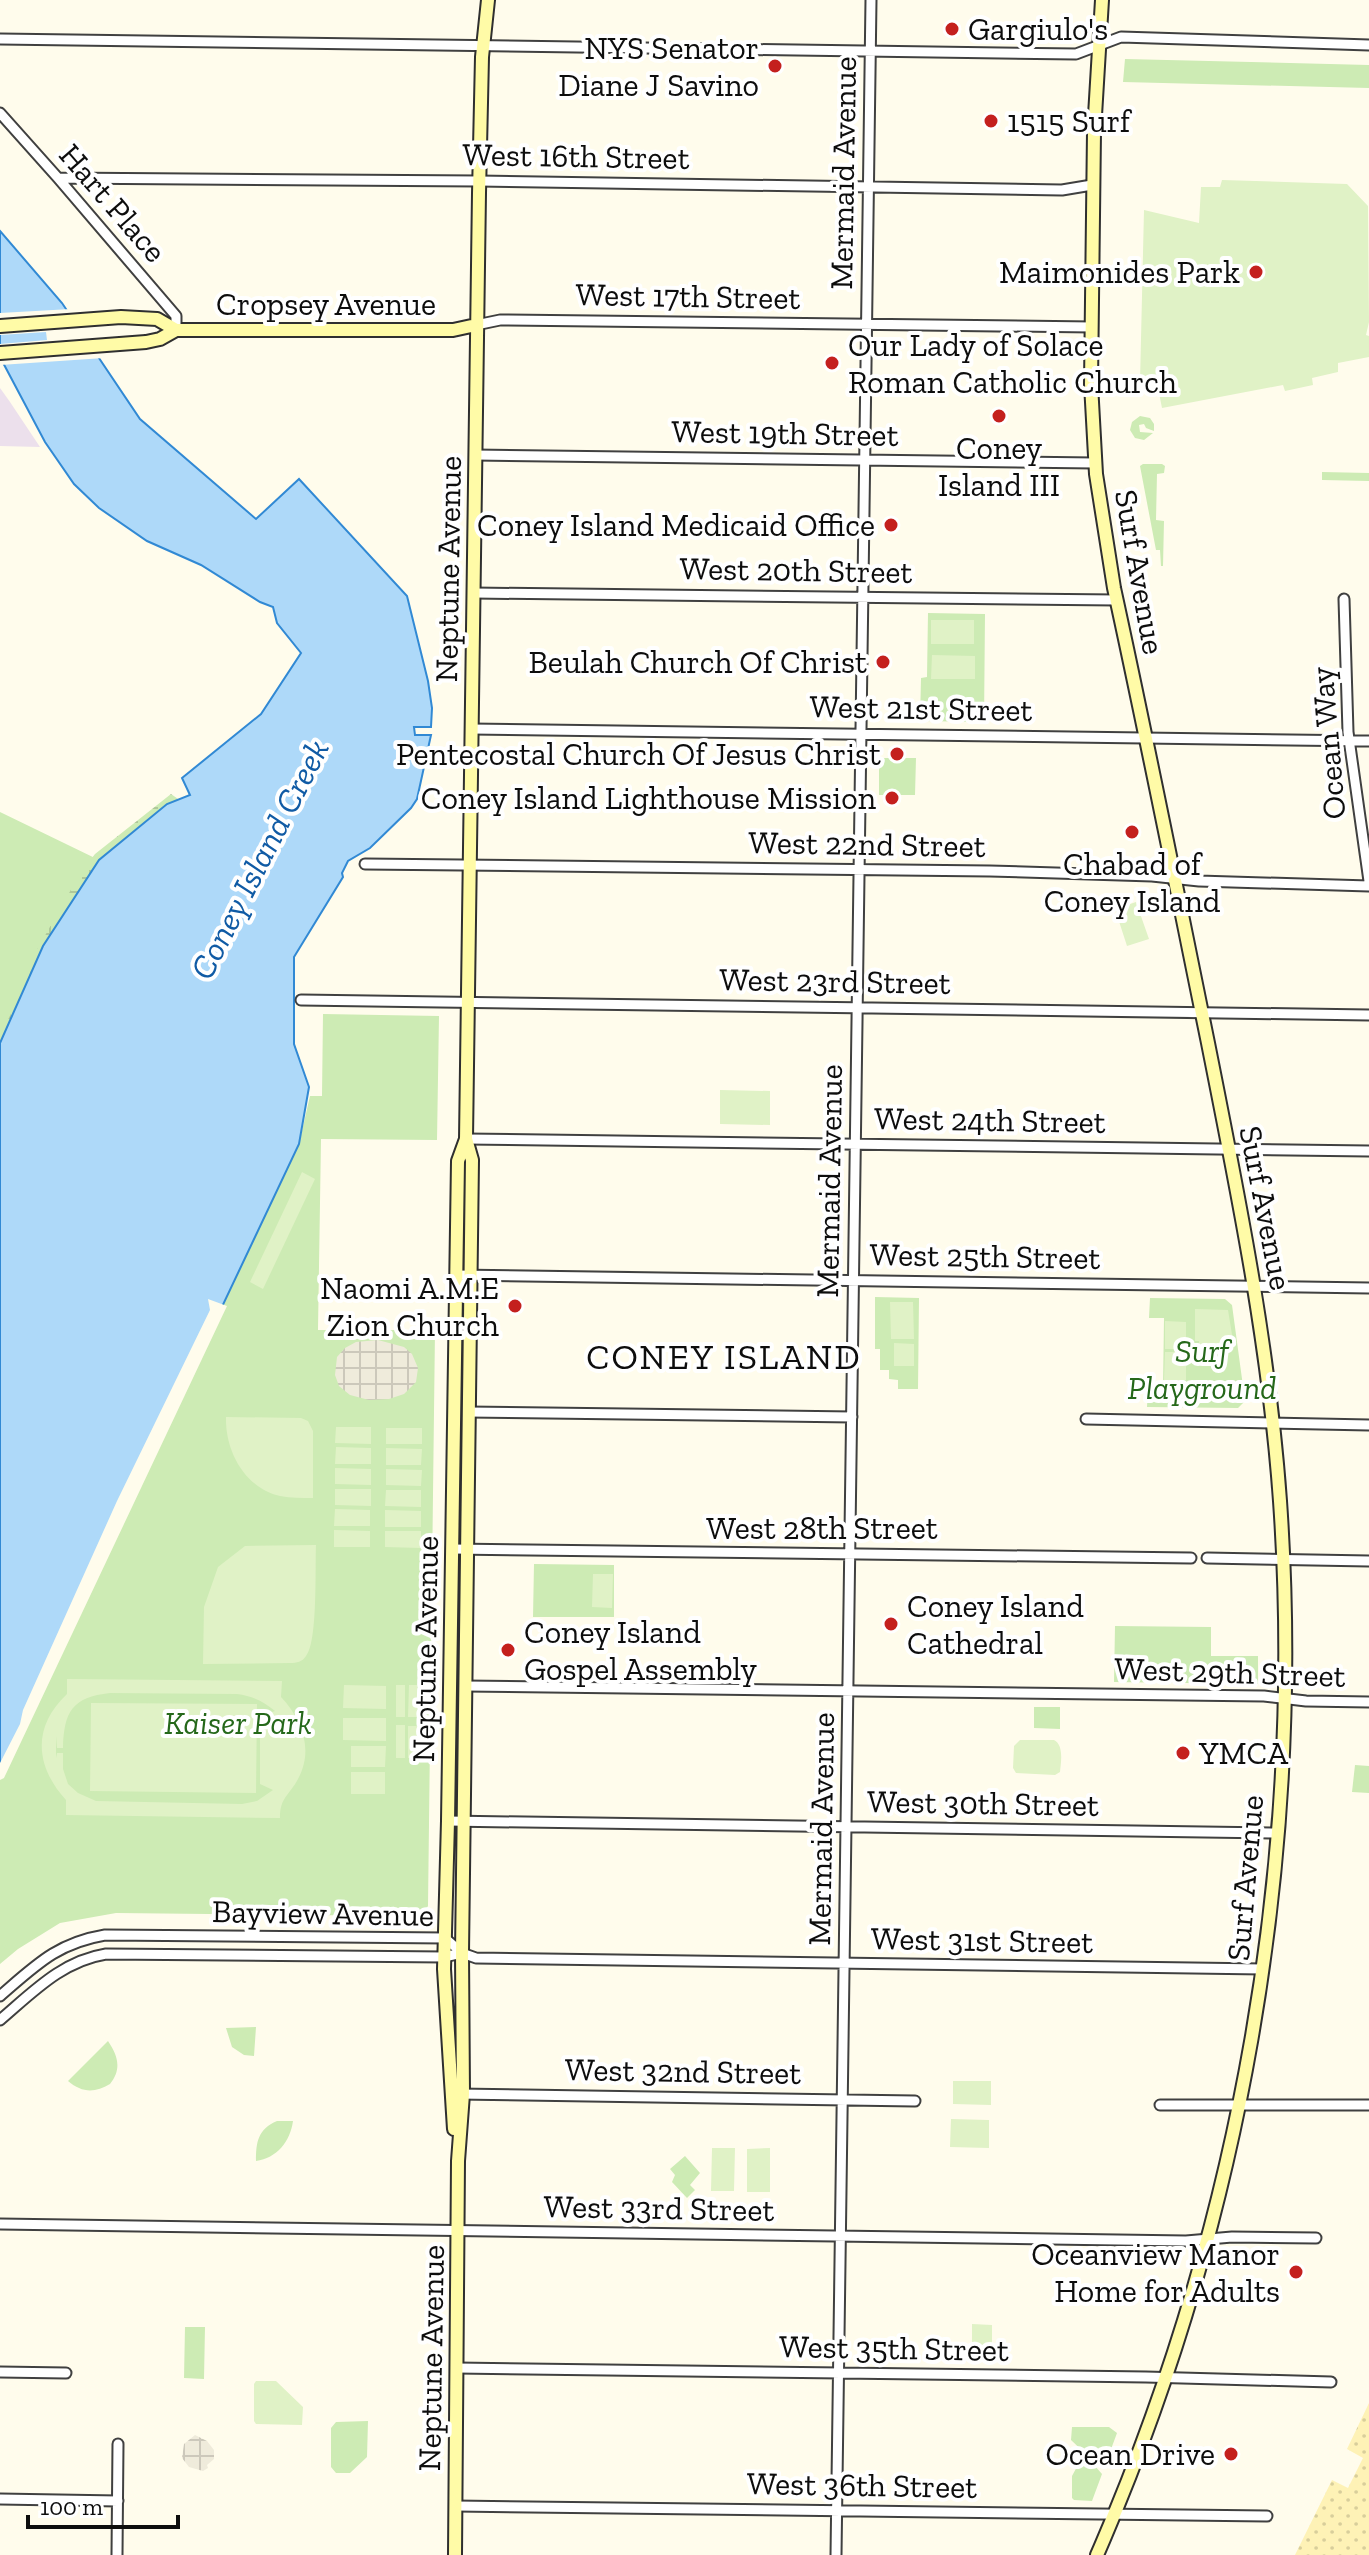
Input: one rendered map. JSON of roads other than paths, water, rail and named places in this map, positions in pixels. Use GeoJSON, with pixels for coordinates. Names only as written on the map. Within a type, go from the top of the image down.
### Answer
{"type":"FeatureCollection","features":[{"type":"Feature","properties":{"kind":"main road","name":"Neptune Avenue"},"geometry":{"type":"LineString","coordinates":[[456,2094],[462,1953],[471,1275],[472,1160],[466,1139],[476,325],[482,45],[488,0]]}},
{"type":"Feature","properties":{"kind":"main road","name":"Surf Avenue"},"geometry":{"type":"LineString","coordinates":[[1097,2555],[1116,2513],[1166,2378],[1207,2240],[1239,2104],[1263,1969],[1277,1833],[1284,1698],[1283,1560],[1273,1423],[1255,1285],[1103,529],[1094,463],[1091,384],[1092,185],[1102,0]]}},
{"type":"Feature","properties":{"kind":"main road","name":"Cropsey Avenue"},"geometry":{"type":"LineString","coordinates":[[0,326],[121,317],[157,319],[176,330]]}},
{"type":"Feature","properties":{"kind":"main road","name":"Cropsey Avenue"},"geometry":{"type":"LineString","coordinates":[[0,353],[160,339],[176,330],[453,330],[476,325]]}},
{"type":"Feature","properties":{"kind":"main road","name":"Neptune Avenue"},"geometry":{"type":"LineString","coordinates":[[455,2555],[458,2161],[456,2094],[444,1957],[458,1161],[466,1139]]}},
{"type":"Feature","properties":{"kind":"street","name":"Mermaid Avenue"},"geometry":{"type":"LineString","coordinates":[[836,2555],[871,0]]}},
{"type":"Feature","properties":{"kind":"street"},"geometry":{"type":"LineString","coordinates":[[0,39],[1076,54],[1121,37],[1366,45]]}},
{"type":"Feature","properties":{"kind":"street","name":"Hart Place"},"geometry":{"type":"LineString","coordinates":[[0,113],[176,316],[176,330]]}},
{"type":"Feature","properties":{"kind":"street","name":"West 16th Street"},"geometry":{"type":"LineString","coordinates":[[58,178],[1062,190],[1092,185]]}},
{"type":"Feature","properties":{"kind":"street","name":"West 17th Street"},"geometry":{"type":"LineString","coordinates":[[476,325],[500,320],[1092,327]]}},
{"type":"Feature","properties":{"kind":"street","name":"West 19th Street"},"geometry":{"type":"LineString","coordinates":[[475,455],[1094,463]]}},
{"type":"Feature","properties":{"kind":"street","name":"West 20th Street"},"geometry":{"type":"LineString","coordinates":[[474,593],[1117,600]]}},
{"type":"Feature","properties":{"kind":"street","name":"Ocean Way"},"geometry":{"type":"LineString","coordinates":[[1344,599],[1349,740],[1369,884]]}},
{"type":"Feature","properties":{"kind":"street","name":"West 21st Street"},"geometry":{"type":"LineString","coordinates":[[471,729],[1369,741]]}},
{"type":"Feature","properties":{"kind":"street","name":"West 22nd Street"},"geometry":{"type":"LineString","coordinates":[[365,864],[990,871],[1199,881],[1369,884]]}},
{"type":"Feature","properties":{"kind":"street","name":"West 23rd Street"},"geometry":{"type":"LineString","coordinates":[[301,1000],[1369,1015]]}},
{"type":"Feature","properties":{"kind":"street","name":"West 24th Street"},"geometry":{"type":"LineString","coordinates":[[466,1139],[1369,1151]]}},
{"type":"Feature","properties":{"kind":"street","name":"West 25th Street"},"geometry":{"type":"LineString","coordinates":[[456,1275],[1369,1288]]}},
{"type":"Feature","properties":{"kind":"street"},"geometry":{"type":"LineString","coordinates":[[468,1412],[852,1417]]}},
{"type":"Feature","properties":{"kind":"street"},"geometry":{"type":"LineString","coordinates":[[1086,1419],[1369,1425]]}},
{"type":"Feature","properties":{"kind":"street","name":"West 28th Street"},"geometry":{"type":"LineString","coordinates":[[452,1549],[1191,1558]]}},
{"type":"Feature","properties":{"kind":"street"},"geometry":{"type":"LineString","coordinates":[[1207,1558],[1369,1561]]}},
{"type":"Feature","properties":{"kind":"street","name":"West 29th Street"},"geometry":{"type":"LineString","coordinates":[[465,1686],[1264,1696],[1369,1702]]}},
{"type":"Feature","properties":{"kind":"street","name":"West 30th Street"},"geometry":{"type":"LineString","coordinates":[[448,1821],[1277,1833]]}},
{"type":"Feature","properties":{"kind":"street","name":"Bayview Avenue"},"geometry":{"type":"LineString","coordinates":[[0,1996],[47,1956],[80,1939],[105,1935],[445,1938],[462,1953]]}},
{"type":"Feature","properties":{"kind":"street","name":"Bayview Avenue"},"geometry":{"type":"LineString","coordinates":[[0,2020],[57,1971],[86,1957],[106,1954],[444,1957],[462,1953]]}},
{"type":"Feature","properties":{"kind":"street","name":"West 31st Street"},"geometry":{"type":"LineString","coordinates":[[462,1953],[476,1958],[1263,1969]]}},
{"type":"Feature","properties":{"kind":"street","name":"West 32nd Street"},"geometry":{"type":"LineString","coordinates":[[456,2094],[915,2101]]}},
{"type":"Feature","properties":{"kind":"street"},"geometry":{"type":"LineString","coordinates":[[1160,2105],[1369,2105]]}},
{"type":"Feature","properties":{"kind":"street","name":"West 33rd Street"},"geometry":{"type":"LineString","coordinates":[[0,2224],[1207,2240],[1232,2237],[1316,2238]]}},
{"type":"Feature","properties":{"kind":"street","name":"West 35th Street"},"geometry":{"type":"LineString","coordinates":[[457,2368],[1331,2382]]}},
{"type":"Feature","properties":{"kind":"street"},"geometry":{"type":"LineString","coordinates":[[0,2372],[66,2373]]}},
{"type":"Feature","properties":{"kind":"street"},"geometry":{"type":"LineString","coordinates":[[117,2555],[118,2444]]}},
{"type":"Feature","properties":{"kind":"street"},"geometry":{"type":"LineString","coordinates":[[0,2499],[118,2501]]}},
{"type":"Feature","properties":{"kind":"street","name":"West 36th Street"},"geometry":{"type":"LineString","coordinates":[[456,2506],[1267,2516]]}},
{"type":"Feature","properties":{"kind":"water","name":"Coney Island Creek"},"geometry":{"type":"Polygon","coordinates":[[[0,231],[62,303],[140,419],[256,519],[299,479],[407,596],[432,708],[431,727],[414,727],[415,735],[431,735],[417,799],[370,848],[348,861],[343,877],[294,957],[294,1044],[309,1087],[299,1144],[0,1776],[0,1043],[43,946],[99,860],[167,804],[190,795],[182,778],[261,714],[301,653],[277,623],[273,607],[201,565],[147,541],[99,508],[74,484],[45,442],[0,357],[0,231]]]}},
{"type":"Feature","properties":{"kind":"place","name":"Gargiulo's"},"geometry":{"type":"Point","coordinates":[952,29]}},
{"type":"Feature","properties":{"kind":"place","name":"NYS Senator Diane J Savino"},"geometry":{"type":"Point","coordinates":[775,66]}},
{"type":"Feature","properties":{"kind":"place","name":"1515 Surf"},"geometry":{"type":"Point","coordinates":[991,121]}},
{"type":"Feature","properties":{"kind":"place","name":"Maimonides Park"},"geometry":{"type":"Point","coordinates":[1256,272]}},
{"type":"Feature","properties":{"kind":"place","name":"Our Lady of Solace Roman Catholic Church"},"geometry":{"type":"Point","coordinates":[832,363]}},
{"type":"Feature","properties":{"kind":"place","name":"Coney Island III"},"geometry":{"type":"Point","coordinates":[999,416]}},
{"type":"Feature","properties":{"kind":"place","name":"Coney Island Medicaid Office"},"geometry":{"type":"Point","coordinates":[891,525]}},
{"type":"Feature","properties":{"kind":"place","name":"Beulah Church Of Christ"},"geometry":{"type":"Point","coordinates":[883,662]}},
{"type":"Feature","properties":{"kind":"place","name":"Pentecostal Church Of Jesus Christ"},"geometry":{"type":"Point","coordinates":[897,754]}},
{"type":"Feature","properties":{"kind":"place","name":"Coney Island Lighthouse Mission"},"geometry":{"type":"Point","coordinates":[892,798]}},
{"type":"Feature","properties":{"kind":"place","name":"Chabad of Coney Island"},"geometry":{"type":"Point","coordinates":[1132,832]}},
{"type":"Feature","properties":{"kind":"place","name":"Naomi A.M.E Zion Church"},"geometry":{"type":"Point","coordinates":[515,1306]}},
{"type":"Feature","properties":{"kind":"place","name":"Coney Island Cathedral"},"geometry":{"type":"Point","coordinates":[891,1624]}},
{"type":"Feature","properties":{"kind":"place","name":"Coney Island Gospel Assembly"},"geometry":{"type":"Point","coordinates":[508,1650]}},
{"type":"Feature","properties":{"kind":"place","name":"YMCA"},"geometry":{"type":"Point","coordinates":[1183,1753]}},
{"type":"Feature","properties":{"kind":"place","name":"Oceanview Manor Home for Adults"},"geometry":{"type":"Point","coordinates":[1296,2272]}},
{"type":"Feature","properties":{"kind":"place","name":"Ocean Drive"},"geometry":{"type":"Point","coordinates":[1231,2454]}},
{"type":"Feature","properties":{"kind":"district","name":"CONEY ISLAND"},"geometry":{"type":"Point","coordinates":[724,1356]}},
{"type":"Feature","properties":{"kind":"park label","name":"Surf Playground"},"geometry":{"type":"Point","coordinates":[1202,1370]}},
{"type":"Feature","properties":{"kind":"park label","name":"Kaiser Park"},"geometry":{"type":"Point","coordinates":[238,1723]}}]}
